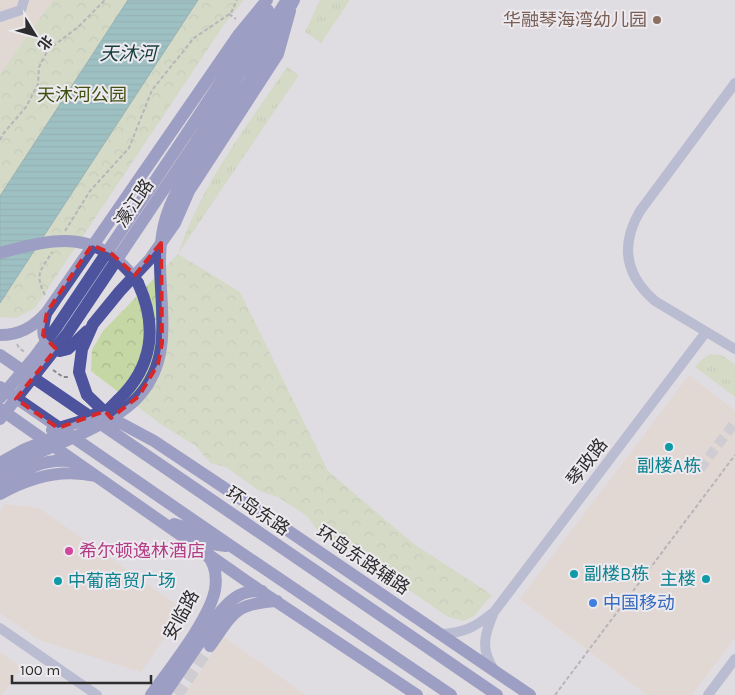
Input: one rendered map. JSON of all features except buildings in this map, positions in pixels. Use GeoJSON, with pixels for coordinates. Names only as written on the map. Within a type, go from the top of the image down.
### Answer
{"type":"FeatureCollection","features":[{"type":"Feature","properties":{"kind":"main road"},"geometry":{"type":"LineString","coordinates":[[0,335],[24,331],[38,323],[47,312],[239,34],[267,0]]}},
{"type":"Feature","properties":{"kind":"main road","name":"濠江路"},"geometry":{"type":"LineString","coordinates":[[0,419],[67,334],[275,0]]}},
{"type":"Feature","properties":{"kind":"main road"},"geometry":{"type":"LineString","coordinates":[[47,312],[43,325],[43,335],[47,342],[60,351],[68,349],[93,324],[150,259],[175,223],[189,191],[278,54],[290,4]]}},
{"type":"Feature","properties":{"kind":"main road"},"geometry":{"type":"LineString","coordinates":[[0,474],[18,462],[119,413],[139,396],[152,378],[158,364],[162,343],[160,257],[162,235],[173,196],[250,80],[290,4]]}},
{"type":"Feature","properties":{"kind":"main road","name":"濠江路"},"geometry":{"type":"LineString","coordinates":[[0,398],[56,328],[192,136],[290,4]]}},
{"type":"Feature","properties":{"kind":"main road"},"geometry":{"type":"LineString","coordinates":[[0,253],[34,243],[50,241],[86,243],[100,247],[112,254],[129,270],[143,292],[150,324],[150,338],[147,356],[141,372],[127,392],[91,428],[72,430],[50,438],[0,463]]}},
{"type":"Feature","properties":{"kind":"main road"},"geometry":{"type":"LineString","coordinates":[[93,324],[82,349],[79,372],[87,395],[113,419]]}},
{"type":"Feature","properties":{"kind":"main road","name":"环岛东路"},"geometry":{"type":"LineString","coordinates":[[0,355],[497,695]]}},
{"type":"Feature","properties":{"kind":"main road"},"geometry":{"type":"LineString","coordinates":[[0,387],[446,693]]}},
{"type":"Feature","properties":{"kind":"main road"},"geometry":{"type":"LineString","coordinates":[[0,454],[26,440],[94,416],[118,400]]}},
{"type":"Feature","properties":{"kind":"main road","name":"环岛东路辅路"},"geometry":{"type":"LineString","coordinates":[[68,403],[113,419],[154,441],[530,695]]}},
{"type":"Feature","properties":{"kind":"main road"},"geometry":{"type":"LineString","coordinates":[[0,409],[277,602],[417,695]]}},
{"type":"Feature","properties":{"kind":"main road"},"geometry":{"type":"LineString","coordinates":[[0,487],[21,472],[39,463],[62,460],[80,463]]}},
{"type":"Feature","properties":{"kind":"main road"},"geometry":{"type":"LineString","coordinates":[[0,494],[35,478],[54,473],[81,473],[101,478]]}},
{"type":"Feature","properties":{"kind":"main road"},"geometry":{"type":"LineString","coordinates":[[158,518],[187,528],[212,544],[230,546]]}},
{"type":"Feature","properties":{"kind":"main road"},"geometry":{"type":"LineString","coordinates":[[261,534],[282,541],[306,557],[358,579]]}},
{"type":"Feature","properties":{"kind":"main road","name":"安临路"},"geometry":{"type":"LineString","coordinates":[[151,695],[199,624],[212,600],[215,588],[213,564],[201,548]]}},
{"type":"Feature","properties":{"kind":"main road","name":"安临路"},"geometry":{"type":"LineString","coordinates":[[164,695],[220,611],[230,601],[244,592],[262,591]]}},
{"type":"Feature","properties":{"kind":"main road"},"geometry":{"type":"LineString","coordinates":[[210,646],[232,615],[241,608],[251,604],[277,602]]}},
{"type":"Feature","properties":{"kind":"main road"},"geometry":{"type":"LineString","coordinates":[[505,678],[517,695]]}},
{"type":"Feature","properties":{"kind":"street"},"geometry":{"type":"LineString","coordinates":[[0,17],[21,10],[24,0]]}},
{"type":"Feature","properties":{"kind":"street"},"geometry":{"type":"LineString","coordinates":[[735,83],[640,211],[632,224],[627,252],[630,267],[644,292],[655,301],[735,349]]}},
{"type":"Feature","properties":{"kind":"street","name":"琴政路"},"geometry":{"type":"LineString","coordinates":[[494,612],[706,332]]}},
{"type":"Feature","properties":{"kind":"street"},"geometry":{"type":"LineString","coordinates":[[440,634],[464,632],[494,612]]}},
{"type":"Feature","properties":{"kind":"street"},"geometry":{"type":"LineString","coordinates":[[494,612],[486,630],[484,646],[487,660],[494,671]]}},
{"type":"Feature","properties":{"kind":"street"},"geometry":{"type":"LineString","coordinates":[[0,628],[97,695]]}},
{"type":"Feature","properties":{"kind":"street"},"geometry":{"type":"LineString","coordinates":[[708,695],[735,659]]}},
{"type":"Feature","properties":{"kind":"path"},"geometry":{"type":"LineString","coordinates":[[0,138],[26,107],[38,84],[39,66],[48,50],[78,27],[105,0]]}},
{"type":"Feature","properties":{"kind":"path"},"geometry":{"type":"LineString","coordinates":[[64,233],[90,190],[129,148],[152,90],[194,38],[231,13],[237,0]]}},
{"type":"Feature","properties":{"kind":"path"},"geometry":{"type":"LineString","coordinates":[[229,14],[236,19]]}},
{"type":"Feature","properties":{"kind":"path"},"geometry":{"type":"LineString","coordinates":[[46,297],[39,282],[39,274],[54,249]]}},
{"type":"Feature","properties":{"kind":"path"},"geometry":{"type":"LineString","coordinates":[[555,695],[735,455]]}},
{"type":"Feature","properties":{"kind":"highlighted area"},"geometry":{"type":"Polygon","coordinates":[[[161,243],[162,343],[158,364],[139,396],[111,418],[105,411],[58,428],[16,399],[56,349],[43,335],[47,312],[92,245],[112,254],[135,275],[161,243]]]}},
{"type":"Feature","properties":{"kind":"shaded area"},"geometry":{"type":"Polygon","coordinates":[[[0,0],[53,0],[0,74],[0,0]]]}},
{"type":"Feature","properties":{"kind":"shaded area"},"geometry":{"type":"Polygon","coordinates":[[[689,375],[735,411],[735,638],[692,695],[647,695],[520,599],[689,375]]]}},
{"type":"Feature","properties":{"kind":"shaded area","name":"中葡商贸广场"},"geometry":{"type":"Polygon","coordinates":[[[5,504],[39,508],[184,610],[141,672],[39,640],[0,613],[0,511],[5,504]]]}},
{"type":"Feature","properties":{"kind":"shaded area"},"geometry":{"type":"Polygon","coordinates":[[[224,637],[306,695],[184,695],[224,637]]]}},
{"type":"Feature","properties":{"kind":"shaded area"},"geometry":{"type":"Polygon","coordinates":[[[0,652],[22,668],[2,695],[0,695],[0,652]]]}},
{"type":"Feature","properties":{"kind":"green space","name":"天沐河公园"},"geometry":{"type":"Polygon","coordinates":[[[53,0],[244,0],[224,25],[35,308],[16,318],[0,317],[0,74],[53,0]]]}},
{"type":"Feature","properties":{"kind":"green space"},"geometry":{"type":"Polygon","coordinates":[[[320,0],[350,0],[321,43],[305,32],[320,0]]]}},
{"type":"Feature","properties":{"kind":"green space"},"geometry":{"type":"Polygon","coordinates":[[[287,67],[299,75],[178,254],[199,204],[212,180],[287,67]]]}},
{"type":"Feature","properties":{"kind":"green space"},"geometry":{"type":"Polygon","coordinates":[[[178,254],[240,292],[328,471],[414,544],[492,595],[474,616],[463,621],[448,617],[339,542],[318,531],[307,516],[278,497],[259,491],[226,467],[210,463],[196,446],[159,423],[91,371],[92,350],[103,331],[178,254]]]}},
{"type":"Feature","properties":{"kind":"green space"},"geometry":{"type":"Polygon","coordinates":[[[710,354],[721,355],[735,364],[735,397],[695,367],[710,354]]]}},
{"type":"Feature","properties":{"kind":"water","name":"天沐河"},"geometry":{"type":"Polygon","coordinates":[[[128,0],[198,0],[0,303],[0,196],[128,0]]]}},
{"type":"Feature","properties":{"kind":"tunnel"},"geometry":{"type":"LineString","coordinates":[[700,469],[735,422]]}},
{"type":"Feature","properties":{"kind":"tunnel"},"geometry":{"type":"LineString","coordinates":[[177,695],[210,646]]}},
{"type":"Feature","properties":{"kind":"place","name":"华融琴海湾幼儿园"},"geometry":{"type":"Point","coordinates":[657,20]}},
{"type":"Feature","properties":{"kind":"place","name":"副楼A栋"},"geometry":{"type":"Point","coordinates":[669,447]}},
{"type":"Feature","properties":{"kind":"place","name":"希尔顿逸林酒店"},"geometry":{"type":"Point","coordinates":[69,551]}},
{"type":"Feature","properties":{"kind":"place","name":"副楼B栋"},"geometry":{"type":"Point","coordinates":[574,574]}},
{"type":"Feature","properties":{"kind":"place","name":"主楼"},"geometry":{"type":"Point","coordinates":[706,579]}},
{"type":"Feature","properties":{"kind":"place","name":"中葡商贸广场"},"geometry":{"type":"Point","coordinates":[58,581]}},
{"type":"Feature","properties":{"kind":"place","name":"中国移动"},"geometry":{"type":"Point","coordinates":[593,603]}}]}
